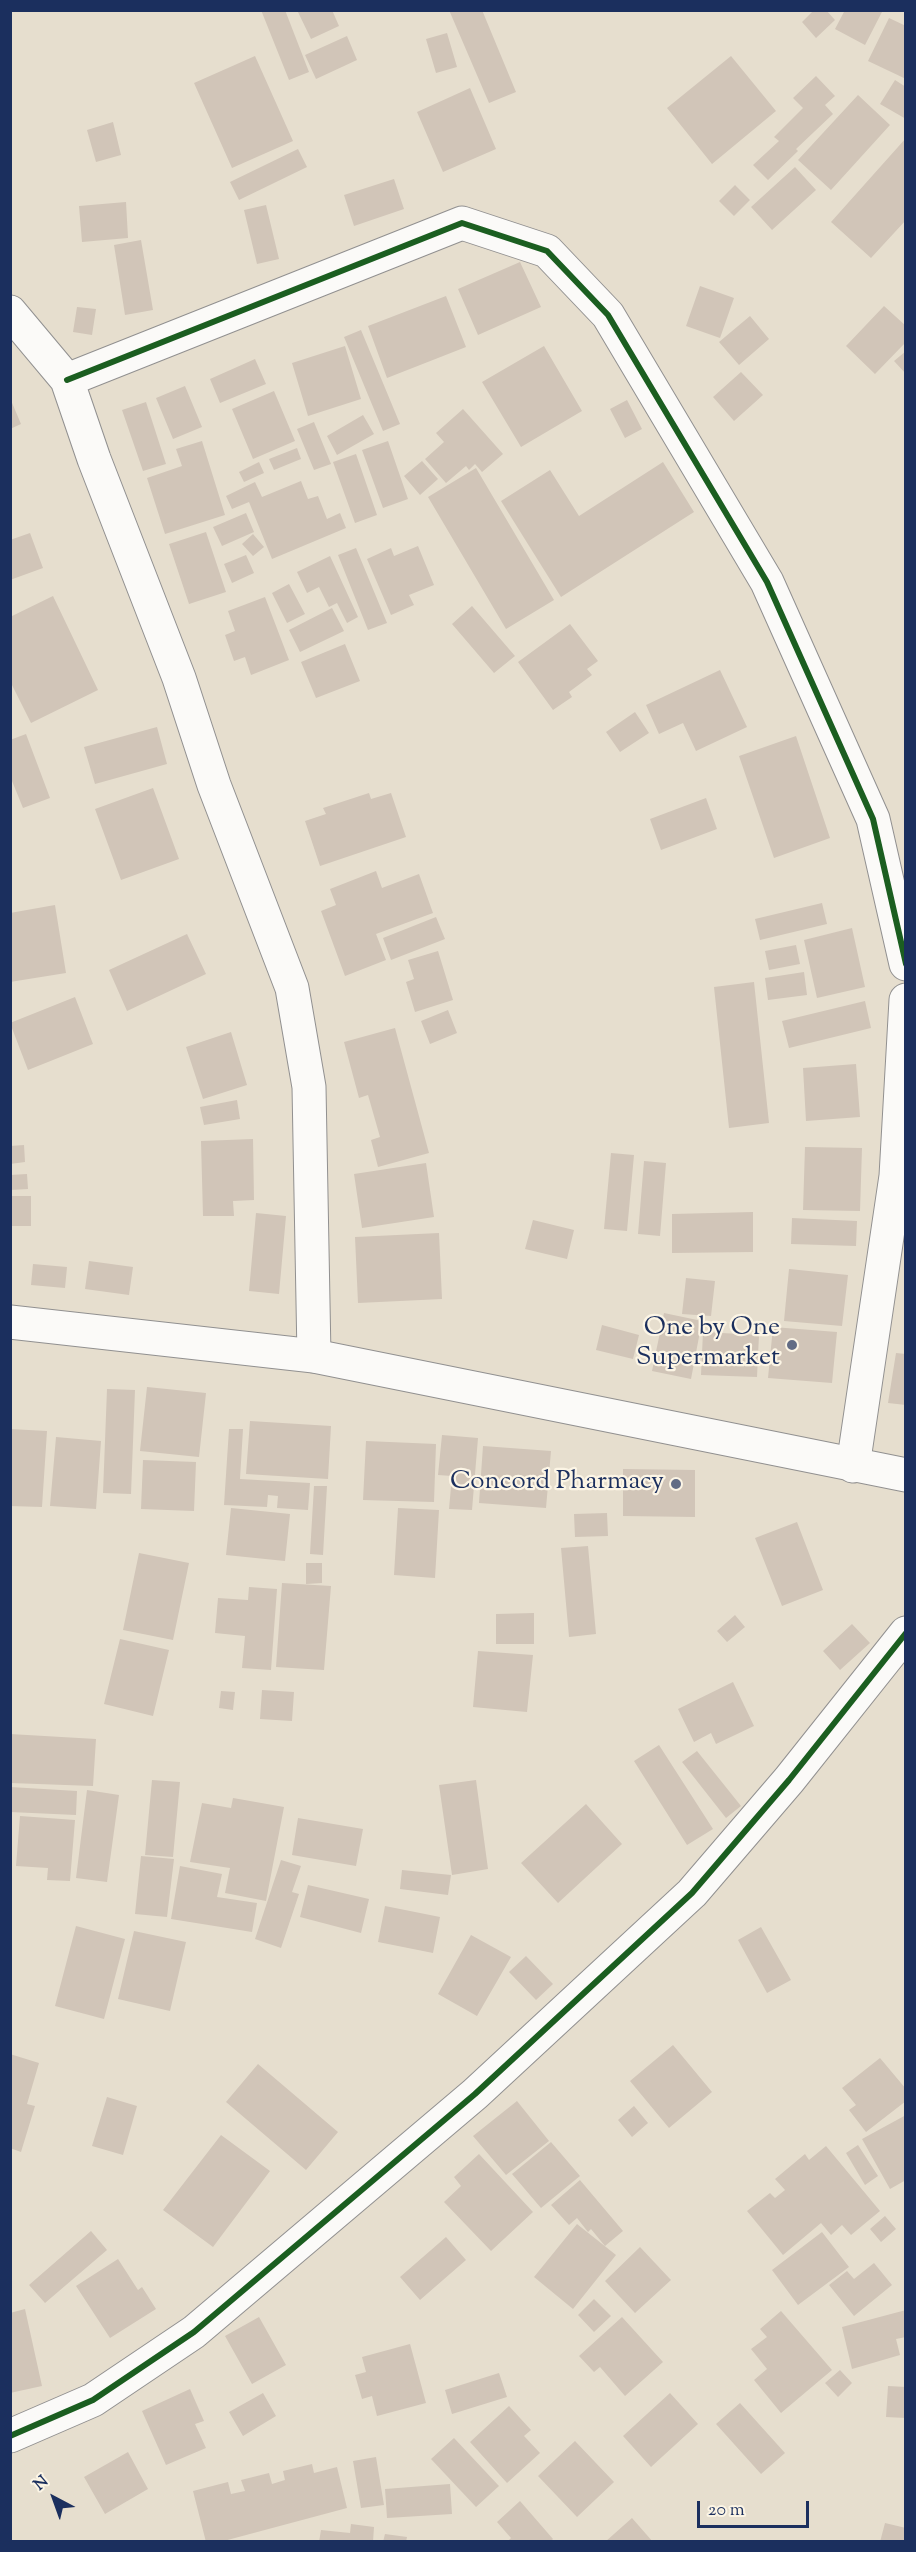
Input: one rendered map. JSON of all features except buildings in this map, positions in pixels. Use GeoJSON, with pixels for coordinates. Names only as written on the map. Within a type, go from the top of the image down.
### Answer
{"type":"FeatureCollection","features":[{"type":"Feature","properties":{"kind":"street"},"geometry":{"type":"LineString","coordinates":[[67,380],[462,223],[546,251],[608,315],[767,582],[873,819],[906,964]]}},
{"type":"Feature","properties":{"kind":"street"},"geometry":{"type":"LineString","coordinates":[[10,312],[67,380],[94,459],[179,678],[214,785],[292,988],[309,1087],[314,1356]]}},
{"type":"Feature","properties":{"kind":"street"},"geometry":{"type":"LineString","coordinates":[[853,1466],[896,1176],[906,1000]]}},
{"type":"Feature","properties":{"kind":"street"},"geometry":{"type":"LineString","coordinates":[[10,1322],[314,1356],[906,1475]]}},
{"type":"Feature","properties":{"kind":"street"},"geometry":{"type":"LineString","coordinates":[[10,2436],[93,2400],[194,2332],[476,2094],[692,1893],[789,1780],[906,1633]]}},
{"type":"Feature","properties":{"kind":"cycle path"},"geometry":{"type":"LineString","coordinates":[[67,380],[462,223],[547,251],[608,315],[767,582],[873,819],[906,964]]}},
{"type":"Feature","properties":{"kind":"cycle path"},"geometry":{"type":"LineString","coordinates":[[10,2436],[93,2400],[194,2332],[475,2094],[692,1893],[789,1780],[906,1633]]}},
{"type":"Feature","properties":{"kind":"place","name":"One by One Supermarket"},"geometry":{"type":"Point","coordinates":[792,1345]}},
{"type":"Feature","properties":{"kind":"place","name":"Concord Pharmacy"},"geometry":{"type":"Point","coordinates":[676,1484]}}]}
